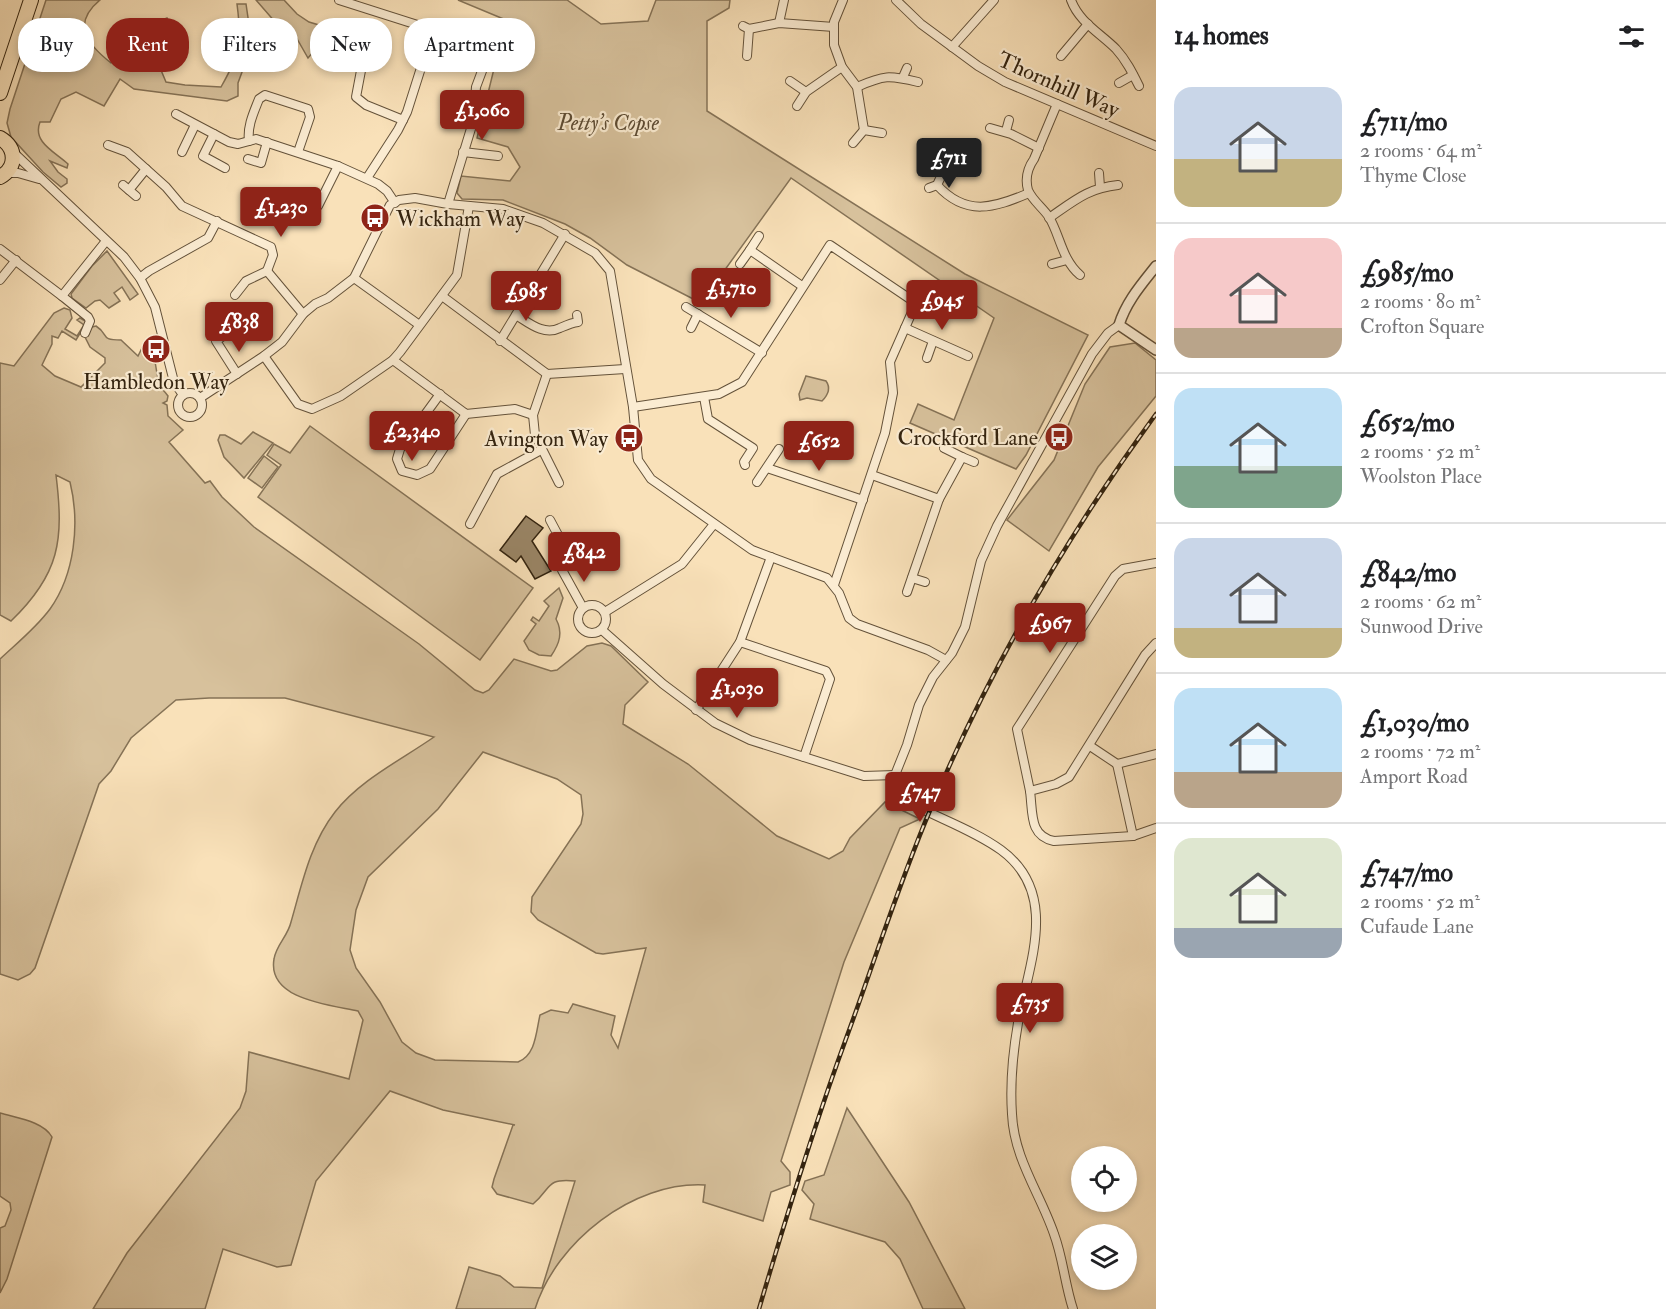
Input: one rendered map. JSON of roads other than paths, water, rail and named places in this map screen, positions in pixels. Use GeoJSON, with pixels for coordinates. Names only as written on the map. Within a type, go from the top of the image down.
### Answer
{"type":"FeatureCollection","features":[{"type":"Feature","properties":{"kind":"highway"},"geometry":{"type":"LineString","coordinates":[[0,93],[31,0]]}},
{"type":"Feature","properties":{"kind":"highway"},"geometry":{"type":"LineString","coordinates":[[3,140],[13,162],[4,175]]}},
{"type":"Feature","properties":{"kind":"street"},"geometry":{"type":"LineString","coordinates":[[339,0],[404,21]]}},
{"type":"Feature","properties":{"kind":"street"},"geometry":{"type":"LineString","coordinates":[[779,23],[784,0]]}},
{"type":"Feature","properties":{"kind":"street"},"geometry":{"type":"LineString","coordinates":[[843,0],[834,27],[834,45],[842,67],[857,87],[864,130],[853,143]]}},
{"type":"Feature","properties":{"kind":"street","name":"Thornhill Way"},"geometry":{"type":"LineString","coordinates":[[896,0],[921,24],[1005,82],[1156,146]]}},
{"type":"Feature","properties":{"kind":"street"},"geometry":{"type":"LineString","coordinates":[[952,47],[994,0]]}},
{"type":"Feature","properties":{"kind":"street"},"geometry":{"type":"LineString","coordinates":[[1071,0],[1081,19],[1117,50],[1127,62],[1139,86]]}},
{"type":"Feature","properties":{"kind":"street"},"geometry":{"type":"LineString","coordinates":[[747,56],[746,28],[779,23],[834,27]]}},
{"type":"Feature","properties":{"kind":"street"},"geometry":{"type":"LineString","coordinates":[[1061,56],[1088,24]]}},
{"type":"Feature","properties":{"kind":"street"},"geometry":{"type":"LineString","coordinates":[[797,106],[806,92],[842,67]]}},
{"type":"Feature","properties":{"kind":"street"},"geometry":{"type":"LineString","coordinates":[[903,77],[907,68]]}},
{"type":"Feature","properties":{"kind":"street"},"geometry":{"type":"LineString","coordinates":[[361,72],[357,97],[366,105],[403,120]]}},
{"type":"Feature","properties":{"kind":"street"},"geometry":{"type":"LineString","coordinates":[[367,178],[403,120],[419,72]]}},
{"type":"Feature","properties":{"kind":"street"},"geometry":{"type":"LineString","coordinates":[[448,204],[473,122],[476,87],[480,72]]}},
{"type":"Feature","properties":{"kind":"street"},"geometry":{"type":"LineString","coordinates":[[1119,83],[1133,75]]}},
{"type":"Feature","properties":{"kind":"street"},"geometry":{"type":"LineString","coordinates":[[857,87],[876,78],[903,77],[918,82]]}},
{"type":"Feature","properties":{"kind":"street"},"geometry":{"type":"LineString","coordinates":[[790,81],[806,92]]}},
{"type":"Feature","properties":{"kind":"street"},"geometry":{"type":"LineString","coordinates":[[249,141],[248,133],[256,106],[259,99],[265,95],[308,109],[310,117],[298,152]]}},
{"type":"Feature","properties":{"kind":"street"},"geometry":{"type":"LineString","coordinates":[[1057,104],[1039,148],[1028,167],[1026,179],[1029,193],[1050,218],[1067,260],[1080,275]]}},
{"type":"Feature","properties":{"kind":"street"},"geometry":{"type":"LineString","coordinates":[[176,114],[229,142],[238,144],[256,139],[338,166],[367,178],[387,191],[395,203]]}},
{"type":"Feature","properties":{"kind":"street"},"geometry":{"type":"LineString","coordinates":[[1005,131],[1009,120]]}},
{"type":"Feature","properties":{"kind":"street"},"geometry":{"type":"LineString","coordinates":[[182,152],[195,125]]}},
{"type":"Feature","properties":{"kind":"street"},"geometry":{"type":"LineString","coordinates":[[990,128],[1005,131],[1039,148]]}},
{"type":"Feature","properties":{"kind":"street"},"geometry":{"type":"LineString","coordinates":[[864,130],[882,133]]}},
{"type":"Feature","properties":{"kind":"street"},"geometry":{"type":"LineString","coordinates":[[214,134],[203,156],[225,168]]}},
{"type":"Feature","properties":{"kind":"street"},"geometry":{"type":"LineString","coordinates":[[3,140],[40,179],[124,257],[140,278],[155,307],[174,382],[183,396]]}},
{"type":"Feature","properties":{"kind":"street"},"geometry":{"type":"LineString","coordinates":[[248,159],[261,164],[267,142]]}},
{"type":"Feature","properties":{"kind":"street"},"geometry":{"type":"LineString","coordinates":[[108,145],[127,152],[169,191],[177,203],[271,247],[273,255],[267,271],[246,281],[235,295]]}},
{"type":"Feature","properties":{"kind":"street"},"geometry":{"type":"LineString","coordinates":[[463,152],[498,156]]}},
{"type":"Feature","properties":{"kind":"street"},"geometry":{"type":"LineString","coordinates":[[318,206],[338,166]]}},
{"type":"Feature","properties":{"kind":"street"},"geometry":{"type":"LineString","coordinates":[[946,166],[933,186],[976,207],[988,208],[1029,193]]}},
{"type":"Feature","properties":{"kind":"street"},"geometry":{"type":"LineString","coordinates":[[136,196],[126,188],[146,169]]}},
{"type":"Feature","properties":{"kind":"street"},"geometry":{"type":"LineString","coordinates":[[4,175],[18,173],[40,179]]}},
{"type":"Feature","properties":{"kind":"street"},"geometry":{"type":"LineString","coordinates":[[1099,173],[1100,187]]}},
{"type":"Feature","properties":{"kind":"street"},"geometry":{"type":"LineString","coordinates":[[1050,218],[1087,191],[1100,187],[1120,186]]}},
{"type":"Feature","properties":{"kind":"street"},"geometry":{"type":"LineString","coordinates":[[200,398],[282,342],[303,314],[354,278],[390,205],[415,198],[448,204],[503,209],[522,214],[565,234],[595,253],[610,271],[633,406],[638,460],[651,478],[752,550],[827,578],[834,585],[849,618],[928,650],[946,660]]}},
{"type":"Feature","properties":{"kind":"street"},"geometry":{"type":"LineString","coordinates":[[264,356],[298,404],[312,409],[341,396],[393,360],[457,275],[469,206]]}},
{"type":"Feature","properties":{"kind":"street"},"geometry":{"type":"LineString","coordinates":[[140,278],[208,238],[217,221]]}},
{"type":"Feature","properties":{"kind":"street"},"geometry":{"type":"LineString","coordinates":[[500,340],[565,234]]}},
{"type":"Feature","properties":{"kind":"street"},"geometry":{"type":"LineString","coordinates":[[741,264],[759,237]]}},
{"type":"Feature","properties":{"kind":"street"},"geometry":{"type":"LineString","coordinates":[[62,296],[106,241]]}},
{"type":"Feature","properties":{"kind":"street"},"geometry":{"type":"LineString","coordinates":[[633,406],[719,394],[742,382],[830,245],[916,303],[890,362],[893,393],[891,408],[872,475],[834,585]]}},
{"type":"Feature","properties":{"kind":"street"},"geometry":{"type":"LineString","coordinates":[[0,249],[88,317],[90,321],[85,333]]}},
{"type":"Feature","properties":{"kind":"street"},"geometry":{"type":"LineString","coordinates":[[750,250],[802,286]]}},
{"type":"Feature","properties":{"kind":"street"},"geometry":{"type":"LineString","coordinates":[[0,280],[16,260]]}},
{"type":"Feature","properties":{"kind":"street"},"geometry":{"type":"LineString","coordinates":[[1052,264],[1067,260]]}},
{"type":"Feature","properties":{"kind":"street"},"geometry":{"type":"LineString","coordinates":[[1073,1309],[1054,1233],[1016,1149],[1011,1113],[1018,1022],[1029,981],[1034,945],[1033,889],[1019,868],[1002,851],[909,800],[899,790],[895,775],[926,689],[965,627],[981,561],[997,526],[1092,354],[1108,333],[1119,325],[1123,311],[1131,298],[1156,266]]}},
{"type":"Feature","properties":{"kind":"street"},"geometry":{"type":"LineString","coordinates":[[267,271],[303,314]]}},
{"type":"Feature","properties":{"kind":"street"},"geometry":{"type":"LineString","coordinates":[[354,278],[418,324]]}},
{"type":"Feature","properties":{"kind":"street"},"geometry":{"type":"LineString","coordinates":[[442,296],[547,374],[625,369]]}},
{"type":"Feature","properties":{"kind":"street"},"geometry":{"type":"LineString","coordinates":[[686,307],[762,353]]}},
{"type":"Feature","properties":{"kind":"street"},"geometry":{"type":"LineString","coordinates":[[691,328],[698,314]]}},
{"type":"Feature","properties":{"kind":"street"},"geometry":{"type":"LineString","coordinates":[[516,315],[546,330],[559,329],[567,324],[579,322],[578,315]]}},
{"type":"Feature","properties":{"kind":"street"},"geometry":{"type":"LineString","coordinates":[[1119,325],[1156,350]]}},
{"type":"Feature","properties":{"kind":"street"},"geometry":{"type":"LineString","coordinates":[[905,328],[968,356]]}},
{"type":"Feature","properties":{"kind":"street"},"geometry":{"type":"LineString","coordinates":[[232,330],[216,341],[237,374]]}},
{"type":"Feature","properties":{"kind":"street"},"geometry":{"type":"LineString","coordinates":[[927,358],[933,341]]}},
{"type":"Feature","properties":{"kind":"street"},"geometry":{"type":"LineString","coordinates":[[393,360],[466,414],[515,409],[533,415]]}},
{"type":"Feature","properties":{"kind":"street"},"geometry":{"type":"LineString","coordinates":[[547,374],[533,415],[535,435],[559,483]]}},
{"type":"Feature","properties":{"kind":"street"},"geometry":{"type":"LineString","coordinates":[[194,394],[200,398],[202,406],[199,413],[187,417],[181,414],[178,406],[183,396],[194,394]]}},
{"type":"Feature","properties":{"kind":"street"},"geometry":{"type":"LineString","coordinates":[[440,394],[400,449],[397,459],[402,471],[417,475],[430,469],[466,414]]}},
{"type":"Feature","properties":{"kind":"street"},"geometry":{"type":"LineString","coordinates":[[704,397],[708,418],[753,448],[744,462],[745,465]]}},
{"type":"Feature","properties":{"kind":"street"},"geometry":{"type":"LineString","coordinates":[[944,448],[974,462]]}},
{"type":"Feature","properties":{"kind":"street"},"geometry":{"type":"LineString","coordinates":[[757,482],[778,449]]}},
{"type":"Feature","properties":{"kind":"street"},"geometry":{"type":"LineString","coordinates":[[470,524],[497,474],[541,450]]}},
{"type":"Feature","properties":{"kind":"street"},"geometry":{"type":"LineString","coordinates":[[907,592],[939,499],[962,457]]}},
{"type":"Feature","properties":{"kind":"street"},"geometry":{"type":"LineString","coordinates":[[767,468],[863,500]]}},
{"type":"Feature","properties":{"kind":"street"},"geometry":{"type":"LineString","coordinates":[[872,475],[939,499]]}},
{"type":"Feature","properties":{"kind":"street"},"geometry":{"type":"LineString","coordinates":[[550,520],[558,535],[562,570],[583,608]]}},
{"type":"Feature","properties":{"kind":"street"},"geometry":{"type":"LineString","coordinates":[[605,612],[682,564],[714,524]]}},
{"type":"Feature","properties":{"kind":"street"},"geometry":{"type":"LineString","coordinates":[[696,710],[740,642],[771,557]]}},
{"type":"Feature","properties":{"kind":"street"},"geometry":{"type":"LineString","coordinates":[[1156,563],[1123,569],[1115,576],[1017,729],[1036,833],[1043,839],[1054,841],[1133,836],[1156,828]]}},
{"type":"Feature","properties":{"kind":"street"},"geometry":{"type":"LineString","coordinates":[[912,578],[925,582]]}},
{"type":"Feature","properties":{"kind":"street"},"geometry":{"type":"LineString","coordinates":[[594,604],[605,612],[606,622],[602,630],[593,633],[580,627],[578,618],[583,608],[594,604]]}},
{"type":"Feature","properties":{"kind":"street"},"geometry":{"type":"LineString","coordinates":[[602,630],[696,710],[750,740],[864,776],[895,775]]}},
{"type":"Feature","properties":{"kind":"street"},"geometry":{"type":"LineString","coordinates":[[740,642],[826,671],[830,679],[804,757]]}},
{"type":"Feature","properties":{"kind":"street"},"geometry":{"type":"LineString","coordinates":[[1030,791],[1056,784],[1069,777],[1144,655],[1156,643]]}},
{"type":"Feature","properties":{"kind":"street"},"geometry":{"type":"LineString","coordinates":[[1090,746],[1117,764],[1133,836]]}},
{"type":"Feature","properties":{"kind":"street"},"geometry":{"type":"LineString","coordinates":[[1117,764],[1156,754]]}},
{"type":"Feature","properties":{"kind":"railway"},"geometry":{"type":"LineString","coordinates":[[759,1309],[835,1070],[908,865],[954,756],[1004,654],[1032,605],[1091,508],[1156,414]]}},
{"type":"Feature","properties":{"kind":"place","name":"Wickham Way"},"geometry":{"type":"Point","coordinates":[375,218]}},
{"type":"Feature","properties":{"kind":"place","name":"Hambledon Way"},"geometry":{"type":"Point","coordinates":[156,349]}},
{"type":"Feature","properties":{"kind":"place","name":"Crockford Lane"},"geometry":{"type":"Point","coordinates":[1059,437]}},
{"type":"Feature","properties":{"kind":"place","name":"Avington Way"},"geometry":{"type":"Point","coordinates":[629,438]}},
{"type":"Feature","properties":{"kind":"park label","name":"Petty's Copse"},"geometry":{"type":"Point","coordinates":[608,122]}}]}
